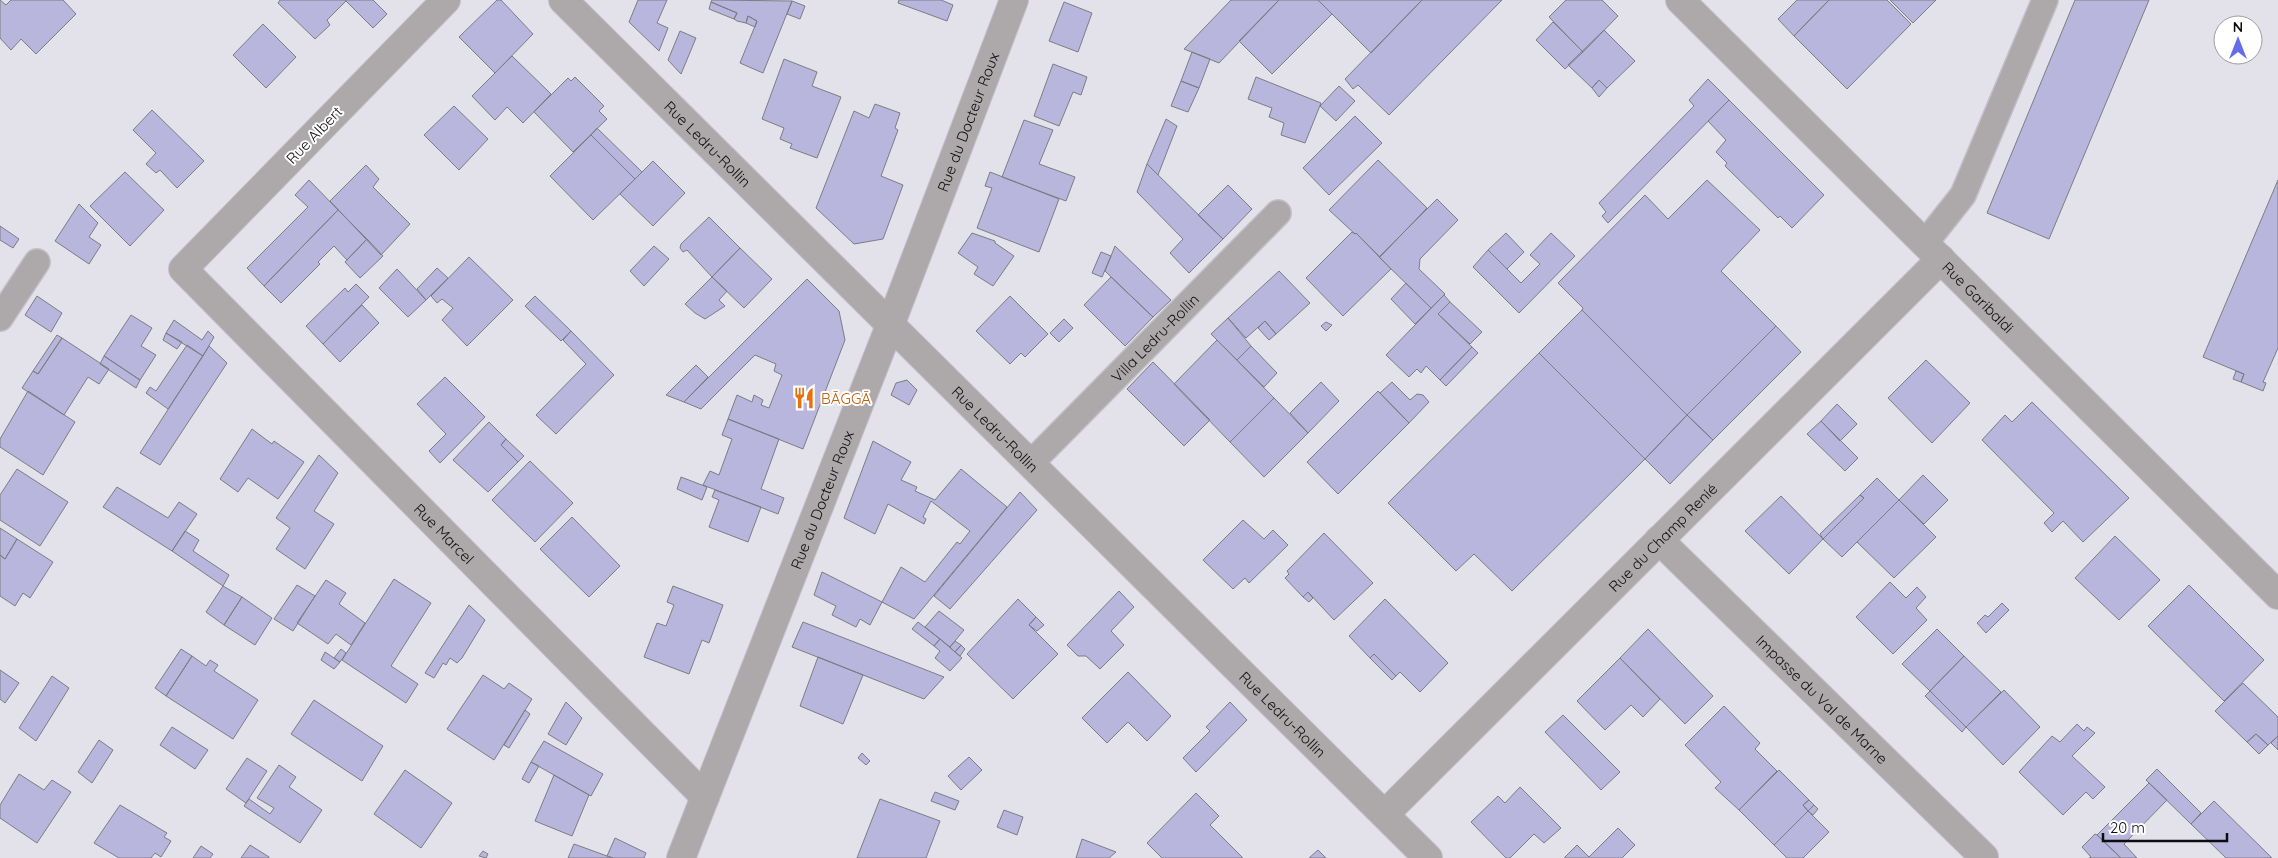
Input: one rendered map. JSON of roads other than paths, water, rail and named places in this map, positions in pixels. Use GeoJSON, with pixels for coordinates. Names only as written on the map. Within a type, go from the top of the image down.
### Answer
{"type":"FeatureCollection","features":[{"type":"Feature","properties":{"kind":"street","name":"Rue Albert"},"geometry":{"type":"LineString","coordinates":[[183,269],[446,0]]}},
{"type":"Feature","properties":{"kind":"street","name":"Rue Ledru-Rollin"},"geometry":{"type":"LineString","coordinates":[[563,0],[891,323],[1428,858]]}},
{"type":"Feature","properties":{"kind":"street","name":"Rue du Docteur Roux"},"geometry":{"type":"LineString","coordinates":[[681,858],[891,323],[1014,0]]}},
{"type":"Feature","properties":{"kind":"street","name":"Rue Garibaldi"},"geometry":{"type":"LineString","coordinates":[[1680,0],[2278,595]]}},
{"type":"Feature","properties":{"kind":"street","name":"Rue du Champ Renié"},"geometry":{"type":"LineString","coordinates":[[1385,814],[1659,540],[1933,251]]}},
{"type":"Feature","properties":{"kind":"street","name":"Rue Marcel"},"geometry":{"type":"LineString","coordinates":[[183,269],[705,797]]}},
{"type":"Feature","properties":{"kind":"street","name":"Impasse du Val de Marne"},"geometry":{"type":"LineString","coordinates":[[1659,540],[1984,857]]}},
{"type":"Feature","properties":{"kind":"lane"},"geometry":{"type":"LineString","coordinates":[[1933,251],[1963,195],[2045,0]]}},
{"type":"Feature","properties":{"kind":"lane","name":"Villa Ledru-Rollin"},"geometry":{"type":"LineString","coordinates":[[1031,463],[1278,212]]}},
{"type":"Feature","properties":{"kind":"lane"},"geometry":{"type":"LineString","coordinates":[[0,318],[36,262]]}},
{"type":"Feature","properties":{"kind":"place","name":"BĀGGĀ"},"geometry":{"type":"Point","coordinates":[804,398]}}]}
